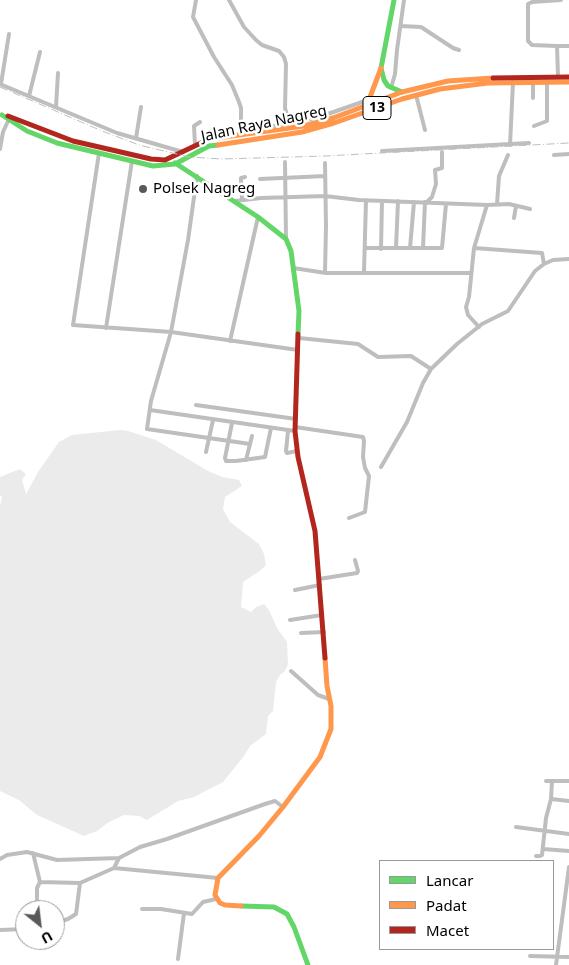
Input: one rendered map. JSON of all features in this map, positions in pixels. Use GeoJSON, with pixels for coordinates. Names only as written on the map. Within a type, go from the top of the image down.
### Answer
{"type":"FeatureCollection","features":[{"type":"Feature","properties":{"kind":"main road"},"geometry":{"type":"LineString","coordinates":[[368,102],[381,68],[394,0]]}},
{"type":"Feature","properties":{"kind":"main road","name":"13"},"geometry":{"type":"LineString","coordinates":[[381,68],[384,80],[391,88],[402,92]]}},
{"type":"Feature","properties":{"kind":"main road","name":"Jalan Raya Nagreg"},"geometry":{"type":"LineString","coordinates":[[9,119],[80,143],[158,160],[171,158],[194,145],[216,138],[241,133],[304,126],[333,118],[368,102],[402,92],[458,80],[504,77],[569,77]]}},
{"type":"Feature","properties":{"kind":"main road","name":"Jalan Raya Nagreg"},"geometry":{"type":"LineString","coordinates":[[1,114],[27,131],[58,143],[156,166],[176,164],[209,146],[308,131],[416,95],[462,86],[513,82],[569,82]]}},
{"type":"Feature","properties":{"kind":"main road"},"geometry":{"type":"LineString","coordinates":[[171,158],[176,164],[258,217],[286,239],[291,251],[299,311],[295,429],[297,451],[315,531],[331,729],[320,757],[283,807],[218,878],[215,890],[216,899],[225,905],[262,905],[282,910],[287,914],[294,927],[308,965]]}},
{"type":"Feature","properties":{"kind":"street"},"geometry":{"type":"LineString","coordinates":[[196,0],[194,17],[237,96],[241,108],[241,133],[289,124],[368,102]]}},
{"type":"Feature","properties":{"kind":"street"},"geometry":{"type":"LineString","coordinates":[[229,0],[244,27],[256,40],[262,45],[279,51],[284,57],[286,64],[285,108],[289,124]]}},
{"type":"Feature","properties":{"kind":"street"},"geometry":{"type":"LineString","coordinates":[[391,88],[395,74],[404,0]]}},
{"type":"Feature","properties":{"kind":"street"},"geometry":{"type":"LineString","coordinates":[[561,0],[532,2],[528,4],[529,43],[569,46]]}},
{"type":"Feature","properties":{"kind":"street"},"geometry":{"type":"LineString","coordinates":[[401,26],[421,27],[459,50]]}},
{"type":"Feature","properties":{"kind":"street"},"geometry":{"type":"LineString","coordinates":[[9,34],[0,84],[108,130],[183,152]]}},
{"type":"Feature","properties":{"kind":"street"},"geometry":{"type":"LineString","coordinates":[[557,46],[558,76]]}},
{"type":"Feature","properties":{"kind":"street"},"geometry":{"type":"LineString","coordinates":[[29,96],[40,52]]}},
{"type":"Feature","properties":{"kind":"street"},"geometry":{"type":"LineString","coordinates":[[56,107],[58,73]]}},
{"type":"Feature","properties":{"kind":"street"},"geometry":{"type":"LineString","coordinates":[[510,144],[513,82]]}},
{"type":"Feature","properties":{"kind":"street"},"geometry":{"type":"LineString","coordinates":[[532,82],[533,98]]}},
{"type":"Feature","properties":{"kind":"street"},"geometry":{"type":"LineString","coordinates":[[534,126],[547,121],[546,82]]}},
{"type":"Feature","properties":{"kind":"street"},"geometry":{"type":"LineString","coordinates":[[416,95],[425,130]]}},
{"type":"Feature","properties":{"kind":"street"},"geometry":{"type":"LineString","coordinates":[[136,138],[141,107]]}},
{"type":"Feature","properties":{"kind":"street"},"geometry":{"type":"LineString","coordinates":[[0,149],[2,132],[9,119]]}},
{"type":"Feature","properties":{"kind":"street"},"geometry":{"type":"LineString","coordinates":[[194,145],[194,126],[200,122]]}},
{"type":"Feature","properties":{"kind":"street"},"geometry":{"type":"LineString","coordinates":[[382,151],[442,150],[529,143]]}},
{"type":"Feature","properties":{"kind":"street"},"geometry":{"type":"LineString","coordinates":[[423,248],[426,202],[432,196],[436,184],[435,170],[442,168],[442,150]]}},
{"type":"Feature","properties":{"kind":"street"},"geometry":{"type":"LineString","coordinates":[[99,153],[73,325],[171,332],[298,350]]}},
{"type":"Feature","properties":{"kind":"street"},"geometry":{"type":"LineString","coordinates":[[554,154],[569,154]]}},
{"type":"Feature","properties":{"kind":"street"},"geometry":{"type":"LineString","coordinates":[[497,204],[499,176],[508,155]]}},
{"type":"Feature","properties":{"kind":"street"},"geometry":{"type":"LineString","coordinates":[[106,328],[132,161]]}},
{"type":"Feature","properties":{"kind":"street"},"geometry":{"type":"LineString","coordinates":[[285,162],[286,239]]}},
{"type":"Feature","properties":{"kind":"street"},"geometry":{"type":"LineString","coordinates":[[325,163],[325,272]]}},
{"type":"Feature","properties":{"kind":"street"},"geometry":{"type":"LineString","coordinates":[[197,176],[188,240],[171,332],[146,426],[149,430],[250,444]]}},
{"type":"Feature","properties":{"kind":"street"},"geometry":{"type":"LineString","coordinates":[[260,179],[325,176]]}},
{"type":"Feature","properties":{"kind":"street"},"geometry":{"type":"LineString","coordinates":[[242,199],[240,181],[241,178],[245,177]]}},
{"type":"Feature","properties":{"kind":"street"},"geometry":{"type":"LineString","coordinates":[[235,201],[242,199],[325,196],[446,204],[509,204],[530,208]]}},
{"type":"Feature","properties":{"kind":"street"},"geometry":{"type":"LineString","coordinates":[[364,272],[366,200]]}},
{"type":"Feature","properties":{"kind":"street"},"geometry":{"type":"LineString","coordinates":[[381,248],[382,201]]}},
{"type":"Feature","properties":{"kind":"street"},"geometry":{"type":"LineString","coordinates":[[396,248],[398,201]]}},
{"type":"Feature","properties":{"kind":"street"},"geometry":{"type":"LineString","coordinates":[[410,248],[414,202]]}},
{"type":"Feature","properties":{"kind":"street"},"geometry":{"type":"LineString","coordinates":[[364,248],[443,247],[446,204]]}},
{"type":"Feature","properties":{"kind":"street"},"geometry":{"type":"LineString","coordinates":[[478,327],[470,319],[466,311],[474,248],[487,205]]}},
{"type":"Feature","properties":{"kind":"street"},"geometry":{"type":"LineString","coordinates":[[514,218],[516,206]]}},
{"type":"Feature","properties":{"kind":"street"},"geometry":{"type":"LineString","coordinates":[[230,341],[258,217]]}},
{"type":"Feature","properties":{"kind":"street"},"geometry":{"type":"LineString","coordinates":[[474,248],[540,253],[543,255],[544,264]]}},
{"type":"Feature","properties":{"kind":"street"},"geometry":{"type":"LineString","coordinates":[[380,467],[407,422],[423,382],[431,369],[456,344],[478,327],[508,311],[535,272],[544,264],[554,260],[569,259]]}},
{"type":"Feature","properties":{"kind":"street"},"geometry":{"type":"LineString","coordinates":[[293,268],[325,272],[471,273]]}},
{"type":"Feature","properties":{"kind":"street"},"geometry":{"type":"LineString","coordinates":[[299,338],[358,344],[378,357],[410,356],[431,369]]}},
{"type":"Feature","properties":{"kind":"street"},"geometry":{"type":"LineString","coordinates":[[196,406],[296,419]]}},
{"type":"Feature","properties":{"kind":"street"},"geometry":{"type":"LineString","coordinates":[[150,410],[288,431],[295,429],[362,437],[364,441],[363,457],[369,476],[365,512],[349,518]]}},
{"type":"Feature","properties":{"kind":"street"},"geometry":{"type":"LineString","coordinates":[[206,452],[214,420]]}},
{"type":"Feature","properties":{"kind":"street"},"geometry":{"type":"LineString","coordinates":[[232,423],[226,461],[265,457],[272,428]]}},
{"type":"Feature","properties":{"kind":"street"},"geometry":{"type":"LineString","coordinates":[[288,431],[286,452],[297,451]]}},
{"type":"Feature","properties":{"kind":"street"},"geometry":{"type":"LineString","coordinates":[[246,460],[252,436]]}},
{"type":"Feature","properties":{"kind":"street"},"geometry":{"type":"LineString","coordinates":[[295,590],[357,573],[356,560]]}},
{"type":"Feature","properties":{"kind":"street"},"geometry":{"type":"LineString","coordinates":[[290,620],[322,615]]}},
{"type":"Feature","properties":{"kind":"street"},"geometry":{"type":"LineString","coordinates":[[300,633],[324,632]]}},
{"type":"Feature","properties":{"kind":"street"},"geometry":{"type":"LineString","coordinates":[[291,671],[318,695],[329,699]]}},
{"type":"Feature","properties":{"kind":"street"},"geometry":{"type":"LineString","coordinates":[[546,781],[569,782]]}},
{"type":"Feature","properties":{"kind":"street"},"geometry":{"type":"LineString","coordinates":[[536,856],[541,856],[543,849],[552,781]]}},
{"type":"Feature","properties":{"kind":"street"},"geometry":{"type":"LineString","coordinates":[[551,799],[569,801]]}},
{"type":"Feature","properties":{"kind":"street"},"geometry":{"type":"LineString","coordinates":[[0,859],[7,855],[27,852],[57,860],[119,858],[140,846],[167,839],[264,804],[277,802],[283,807]]}},
{"type":"Feature","properties":{"kind":"street"},"geometry":{"type":"LineString","coordinates":[[516,827],[569,834]]}},
{"type":"Feature","properties":{"kind":"street"},"geometry":{"type":"LineString","coordinates":[[543,849],[569,851]]}},
{"type":"Feature","properties":{"kind":"street"},"geometry":{"type":"LineString","coordinates":[[33,853],[40,882],[37,900]]}},
{"type":"Feature","properties":{"kind":"street"},"geometry":{"type":"LineString","coordinates":[[114,868],[119,858]]}},
{"type":"Feature","properties":{"kind":"street"},"geometry":{"type":"LineString","coordinates":[[556,965],[569,867]]}},
{"type":"Feature","properties":{"kind":"street"},"geometry":{"type":"LineString","coordinates":[[40,882],[80,884],[114,868],[218,878]]}},
{"type":"Feature","properties":{"kind":"street"},"geometry":{"type":"LineString","coordinates":[[65,920],[76,914],[80,884]]}},
{"type":"Feature","properties":{"kind":"street"},"geometry":{"type":"LineString","coordinates":[[142,909],[161,909],[193,914],[204,902],[216,899]]}},
{"type":"Feature","properties":{"kind":"street"},"geometry":{"type":"LineString","coordinates":[[563,912],[569,912]]}},
{"type":"Feature","properties":{"kind":"street"},"geometry":{"type":"LineString","coordinates":[[178,959],[184,914]]}},
{"type":"Feature","properties":{"kind":"street"},"geometry":{"type":"LineString","coordinates":[[0,930],[15,929]]}},
{"type":"Feature","properties":{"kind":"street"},"geometry":{"type":"LineString","coordinates":[[530,956],[569,958]]}},
{"type":"Feature","properties":{"kind":"shaded area"},"geometry":{"type":"Polygon","coordinates":[[[120,430],[156,440],[208,471],[222,477],[239,480],[242,486],[225,497],[223,509],[230,522],[259,544],[264,554],[266,565],[243,582],[241,607],[251,612],[256,607],[264,604],[269,610],[277,628],[287,642],[288,664],[276,682],[273,711],[268,716],[266,734],[250,746],[223,782],[194,797],[178,801],[147,820],[139,816],[124,815],[109,822],[97,831],[84,836],[37,815],[19,800],[0,791],[0,506],[2,497],[0,495],[0,477],[20,469],[26,474],[22,480],[26,494],[38,472],[59,442],[72,435],[120,430]]]}},
{"type":"Feature","properties":{"kind":"railway"},"geometry":{"type":"LineString","coordinates":[[0,87],[139,145],[189,157],[222,159],[325,156],[569,143]]}},
{"type":"Feature","properties":{"kind":"traffic: fast"},"geometry":{"type":"LineString","coordinates":[[394,0],[381,68],[384,80],[388,86],[402,92]]}},
{"type":"Feature","properties":{"kind":"traffic: fast"},"geometry":{"type":"LineString","coordinates":[[2,115],[27,131],[57,143],[153,166],[175,164],[209,146],[218,145]]}},
{"type":"Feature","properties":{"kind":"traffic: fast"},"geometry":{"type":"LineString","coordinates":[[175,163],[258,217],[286,239],[291,251],[299,311],[298,334]]}},
{"type":"Feature","properties":{"kind":"traffic: fast"},"geometry":{"type":"LineString","coordinates":[[241,906],[274,907],[287,914],[294,927],[308,965]]}},
{"type":"Feature","properties":{"kind":"traffic: slow"},"geometry":{"type":"LineString","coordinates":[[367,105],[381,68]]}},
{"type":"Feature","properties":{"kind":"traffic: slow"},"geometry":{"type":"LineString","coordinates":[[201,143],[210,139],[304,126],[333,118],[402,92],[448,81],[493,78]]}},
{"type":"Feature","properties":{"kind":"traffic: slow"},"geometry":{"type":"LineString","coordinates":[[218,145],[302,132],[402,99],[440,89],[488,83],[569,82]]}},
{"type":"Feature","properties":{"kind":"traffic: slow"},"geometry":{"type":"LineString","coordinates":[[241,906],[220,903],[215,895],[218,878],[259,836],[320,757],[331,729],[331,706],[325,658]]}},
{"type":"Feature","properties":{"kind":"traffic: jam"},"geometry":{"type":"LineString","coordinates":[[493,78],[569,77]]}},
{"type":"Feature","properties":{"kind":"traffic: jam"},"geometry":{"type":"LineString","coordinates":[[8,116],[73,141],[151,159],[165,160],[201,143]]}},
{"type":"Feature","properties":{"kind":"traffic: jam"},"geometry":{"type":"LineString","coordinates":[[298,334],[295,431],[298,457],[315,531],[325,658]]}},
{"type":"Feature","properties":{"kind":"place","name":"Polsek Nagreg"},"geometry":{"type":"Point","coordinates":[143,189]}}]}
